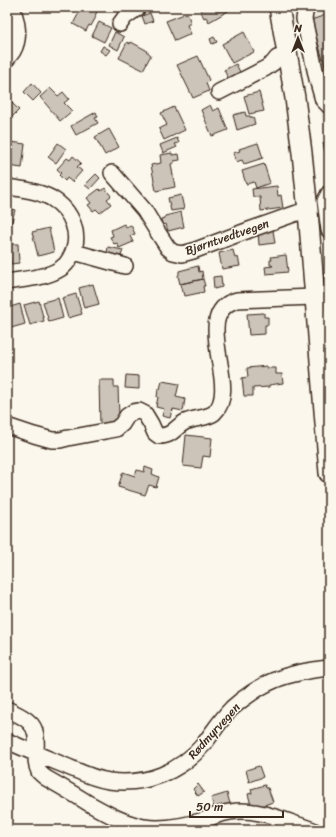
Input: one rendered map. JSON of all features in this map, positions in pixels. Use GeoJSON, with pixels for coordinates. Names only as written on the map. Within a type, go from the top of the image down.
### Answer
{"type":"FeatureCollection","features":[{"type":"Feature","properties":{"kind":"main road"},"geometry":{"type":"LineString","coordinates":[[279,7],[299,126],[308,211],[329,472]]}},
{"type":"Feature","properties":{"kind":"street"},"geometry":{"type":"LineString","coordinates":[[7,59],[13,50],[18,32],[12,7]]}},
{"type":"Feature","properties":{"kind":"street"},"geometry":{"type":"LineString","coordinates":[[120,24],[125,17],[139,7]]}},
{"type":"Feature","properties":{"kind":"street"},"geometry":{"type":"LineString","coordinates":[[306,7],[304,19],[317,79],[323,100],[329,106]]}},
{"type":"Feature","properties":{"kind":"street"},"geometry":{"type":"LineString","coordinates":[[219,92],[266,68],[277,58],[288,54]]}},
{"type":"Feature","properties":{"kind":"street","name":"Bjørntvedtvegen"},"geometry":{"type":"LineString","coordinates":[[112,173],[144,210],[168,248],[173,252],[182,254],[297,213],[308,211]]}},
{"type":"Feature","properties":{"kind":"street"},"geometry":{"type":"LineString","coordinates":[[7,187],[27,190],[52,199],[65,210],[73,222],[76,237],[74,252],[65,266],[52,273],[7,282]]}},
{"type":"Feature","properties":{"kind":"street"},"geometry":{"type":"LineString","coordinates":[[329,193],[325,201],[329,230]]}},
{"type":"Feature","properties":{"kind":"street"},"geometry":{"type":"LineString","coordinates":[[74,252],[125,266]]}},
{"type":"Feature","properties":{"kind":"street"},"geometry":{"type":"LineString","coordinates":[[7,426],[52,440],[60,440],[116,429],[122,424],[127,416],[133,412],[139,411],[145,414],[154,433],[159,436],[166,436],[185,423],[214,414],[219,407],[223,387],[216,336],[217,321],[219,314],[224,307],[231,302],[238,300],[314,297]]}},
{"type":"Feature","properties":{"kind":"street","name":"Rødmyrvegen"},"geometry":{"type":"LineString","coordinates":[[7,741],[91,776],[108,781],[142,781],[157,777],[184,763],[193,756],[232,709],[243,699],[258,689],[275,680],[299,673],[329,668]]}},
{"type":"Feature","properties":{"kind":"street"},"geometry":{"type":"LineString","coordinates":[[7,709],[29,722],[34,728],[36,737],[36,765],[40,773],[46,778],[115,818],[130,824],[144,827],[176,827],[229,812],[242,811],[274,817],[313,830]]}},
{"type":"Feature","properties":{"kind":"shaded area"},"geometry":{"type":"Polygon","coordinates":[[[303,7],[329,7],[329,191],[325,138],[303,7]]]}},
{"type":"Feature","properties":{"kind":"building"},"geometry":{"type":"Polygon","coordinates":[[[82,7],[94,7],[98,9],[95,16],[96,17],[86,31],[73,24],[82,7]]]}},
{"type":"Feature","properties":{"kind":"building"},"geometry":{"type":"Polygon","coordinates":[[[206,7],[226,7],[228,11],[209,22],[206,17],[204,18],[200,10],[206,7]]]}},
{"type":"Feature","properties":{"kind":"building"},"geometry":{"type":"Polygon","coordinates":[[[150,13],[153,21],[145,24],[142,16],[150,13]]]}},
{"type":"Feature","properties":{"kind":"building"},"geometry":{"type":"Polygon","coordinates":[[[187,13],[191,23],[187,25],[191,34],[175,41],[166,21],[187,13]]]}},
{"type":"Feature","properties":{"kind":"building"},"geometry":{"type":"Polygon","coordinates":[[[329,14],[329,79],[311,20],[329,14]]]}},
{"type":"Feature","properties":{"kind":"building"},"geometry":{"type":"Polygon","coordinates":[[[99,22],[111,28],[104,42],[92,36],[99,22]]]}},
{"type":"Feature","properties":{"kind":"building"},"geometry":{"type":"Polygon","coordinates":[[[115,32],[124,37],[118,50],[109,45],[115,32]]]}},
{"type":"Feature","properties":{"kind":"building"},"geometry":{"type":"Polygon","coordinates":[[[244,32],[254,52],[232,63],[222,44],[244,32]]]}},
{"type":"Feature","properties":{"kind":"building"},"geometry":{"type":"Polygon","coordinates":[[[214,37],[217,42],[212,44],[210,39],[214,37]]]}},
{"type":"Feature","properties":{"kind":"building"},"geometry":{"type":"Polygon","coordinates":[[[127,42],[130,44],[131,42],[146,50],[151,55],[143,70],[119,58],[127,42]]]}},
{"type":"Feature","properties":{"kind":"building"},"geometry":{"type":"Polygon","coordinates":[[[103,46],[110,50],[106,55],[100,51],[103,46]]]}},
{"type":"Feature","properties":{"kind":"building"},"geometry":{"type":"Polygon","coordinates":[[[198,56],[209,80],[206,83],[209,91],[193,98],[177,65],[198,56]]]}},
{"type":"Feature","properties":{"kind":"building"},"geometry":{"type":"Polygon","coordinates":[[[236,64],[241,74],[229,80],[224,70],[236,64]]]}},
{"type":"Feature","properties":{"kind":"building"},"geometry":{"type":"Polygon","coordinates":[[[32,83],[41,93],[33,101],[24,92],[32,83]]]}},
{"type":"Feature","properties":{"kind":"building"},"geometry":{"type":"Polygon","coordinates":[[[50,88],[58,96],[63,92],[69,99],[64,103],[72,111],[60,121],[40,97],[50,88]]]}},
{"type":"Feature","properties":{"kind":"building"},"geometry":{"type":"Polygon","coordinates":[[[259,92],[264,111],[249,114],[244,96],[259,92]]]}},
{"type":"Feature","properties":{"kind":"building"},"geometry":{"type":"Polygon","coordinates":[[[7,98],[19,110],[9,120],[7,118],[7,98]]]}},
{"type":"Feature","properties":{"kind":"building"},"geometry":{"type":"Polygon","coordinates":[[[210,105],[213,111],[219,108],[228,130],[212,136],[201,110],[210,105]]]}},
{"type":"Feature","properties":{"kind":"building"},"geometry":{"type":"Polygon","coordinates":[[[174,107],[185,130],[164,140],[159,129],[167,125],[161,113],[174,107]]]}},
{"type":"Feature","properties":{"kind":"building"},"geometry":{"type":"Polygon","coordinates":[[[96,112],[98,117],[95,118],[98,123],[76,135],[71,126],[96,112]]]}},
{"type":"Feature","properties":{"kind":"building"},"geometry":{"type":"Polygon","coordinates":[[[245,112],[246,116],[253,117],[255,124],[237,130],[233,115],[245,112]]]}},
{"type":"Feature","properties":{"kind":"building"},"geometry":{"type":"Polygon","coordinates":[[[109,129],[119,147],[105,155],[95,137],[109,129]]]}},
{"type":"Feature","properties":{"kind":"building"},"geometry":{"type":"Polygon","coordinates":[[[177,138],[179,143],[175,144],[177,147],[163,153],[160,145],[177,138]]]}},
{"type":"Feature","properties":{"kind":"building"},"geometry":{"type":"Polygon","coordinates":[[[11,142],[25,144],[22,168],[8,166],[11,142]]]}},
{"type":"Feature","properties":{"kind":"building"},"geometry":{"type":"Polygon","coordinates":[[[329,142],[329,161],[327,161],[323,143],[329,142]]]}},
{"type":"Feature","properties":{"kind":"building"},"geometry":{"type":"Polygon","coordinates":[[[58,143],[66,149],[56,163],[48,157],[58,143]]]}},
{"type":"Feature","properties":{"kind":"building"},"geometry":{"type":"Polygon","coordinates":[[[258,143],[263,158],[244,164],[242,160],[236,162],[233,153],[240,151],[239,149],[258,143]]]}},
{"type":"Feature","properties":{"kind":"building"},"geometry":{"type":"Polygon","coordinates":[[[172,153],[172,155],[179,154],[180,160],[174,161],[174,163],[171,164],[175,187],[156,191],[151,165],[161,163],[160,155],[172,153]]]}},
{"type":"Feature","properties":{"kind":"building"},"geometry":{"type":"Polygon","coordinates":[[[73,156],[81,163],[77,167],[82,171],[72,182],[67,178],[65,181],[59,175],[61,173],[57,169],[67,158],[70,160],[73,156]]]}},
{"type":"Feature","properties":{"kind":"building"},"geometry":{"type":"Polygon","coordinates":[[[264,164],[270,183],[256,188],[254,182],[246,184],[242,171],[264,164]]]}},
{"type":"Feature","properties":{"kind":"building"},"geometry":{"type":"Polygon","coordinates":[[[96,174],[100,178],[90,189],[85,185],[96,174]]]}},
{"type":"Feature","properties":{"kind":"building"},"geometry":{"type":"Polygon","coordinates":[[[277,186],[278,196],[281,195],[283,208],[261,211],[260,197],[253,197],[252,189],[277,186]]]}},
{"type":"Feature","properties":{"kind":"building"},"geometry":{"type":"Polygon","coordinates":[[[105,188],[111,196],[107,199],[111,204],[100,213],[96,209],[93,211],[88,205],[91,203],[87,198],[99,189],[101,191],[105,188]]]}},
{"type":"Feature","properties":{"kind":"building"},"geometry":{"type":"Polygon","coordinates":[[[181,195],[184,209],[171,211],[168,198],[181,195]]]}},
{"type":"Feature","properties":{"kind":"building"},"geometry":{"type":"Polygon","coordinates":[[[7,204],[10,205],[9,208],[15,210],[11,225],[9,224],[7,229],[7,204]]]}},
{"type":"Feature","properties":{"kind":"building"},"geometry":{"type":"Polygon","coordinates":[[[181,212],[184,227],[168,231],[166,224],[162,225],[161,219],[165,218],[165,216],[181,212]]]}},
{"type":"Feature","properties":{"kind":"building"},"geometry":{"type":"Polygon","coordinates":[[[124,224],[126,227],[131,225],[135,234],[130,236],[133,242],[119,248],[117,243],[114,244],[110,237],[113,236],[111,230],[124,224]]]}},
{"type":"Feature","properties":{"kind":"building"},"geometry":{"type":"Polygon","coordinates":[[[49,228],[54,252],[38,256],[32,232],[49,228]]]}},
{"type":"Feature","properties":{"kind":"building"},"geometry":{"type":"Polygon","coordinates":[[[273,230],[275,243],[259,245],[258,232],[273,230]]]}},
{"type":"Feature","properties":{"kind":"building"},"geometry":{"type":"Polygon","coordinates":[[[7,244],[18,244],[19,263],[11,264],[10,258],[7,258],[7,244]]]}},
{"type":"Feature","properties":{"kind":"building"},"geometry":{"type":"Polygon","coordinates":[[[108,247],[123,250],[121,256],[107,253],[108,247]]]}},
{"type":"Feature","properties":{"kind":"building"},"geometry":{"type":"Polygon","coordinates":[[[233,250],[235,258],[238,257],[240,266],[222,269],[219,253],[233,250]]]}},
{"type":"Feature","properties":{"kind":"building"},"geometry":{"type":"Polygon","coordinates":[[[286,255],[288,272],[266,274],[265,267],[273,266],[270,265],[270,260],[272,260],[271,257],[286,255]]]}},
{"type":"Feature","properties":{"kind":"building"},"geometry":{"type":"Polygon","coordinates":[[[198,266],[199,272],[202,271],[203,279],[180,284],[178,276],[179,271],[198,266]]]}},
{"type":"Feature","properties":{"kind":"building"},"geometry":{"type":"Polygon","coordinates":[[[221,276],[222,287],[214,289],[213,277],[221,276]]]}},
{"type":"Feature","properties":{"kind":"building"},"geometry":{"type":"Polygon","coordinates":[[[203,279],[205,286],[203,286],[204,292],[185,296],[184,292],[182,292],[180,284],[203,279]]]}},
{"type":"Feature","properties":{"kind":"building"},"geometry":{"type":"Polygon","coordinates":[[[93,284],[99,304],[84,308],[79,288],[93,284]]]}},
{"type":"Feature","properties":{"kind":"building"},"geometry":{"type":"Polygon","coordinates":[[[76,294],[82,314],[68,318],[62,298],[76,294]]]}},
{"type":"Feature","properties":{"kind":"building"},"geometry":{"type":"Polygon","coordinates":[[[58,298],[63,318],[49,322],[43,302],[58,298]]]}},
{"type":"Feature","properties":{"kind":"building"},"geometry":{"type":"Polygon","coordinates":[[[39,301],[44,321],[30,325],[24,305],[39,301]]]}},
{"type":"Feature","properties":{"kind":"building"},"geometry":{"type":"Polygon","coordinates":[[[20,304],[25,324],[11,328],[7,308],[20,304]]]}},
{"type":"Feature","properties":{"kind":"building"},"geometry":{"type":"Polygon","coordinates":[[[264,313],[264,317],[268,317],[268,325],[265,325],[265,334],[249,335],[247,314],[264,313]]]}},
{"type":"Feature","properties":{"kind":"building"},"geometry":{"type":"Polygon","coordinates":[[[267,366],[267,368],[276,368],[276,374],[282,374],[283,383],[269,385],[269,387],[253,388],[253,396],[244,396],[242,378],[248,377],[247,368],[267,366]]]}},
{"type":"Feature","properties":{"kind":"building"},"geometry":{"type":"Polygon","coordinates":[[[126,375],[139,376],[139,389],[125,388],[126,375]]]}},
{"type":"Feature","properties":{"kind":"building"},"geometry":{"type":"Polygon","coordinates":[[[99,380],[114,380],[114,387],[118,387],[119,417],[117,417],[117,426],[100,426],[99,380]]]}},
{"type":"Feature","properties":{"kind":"building"},"geometry":{"type":"Polygon","coordinates":[[[162,381],[179,384],[176,397],[185,399],[183,411],[173,409],[170,418],[162,416],[164,409],[156,407],[158,389],[160,389],[162,381]]]}},
{"type":"Feature","properties":{"kind":"building"},"geometry":{"type":"Polygon","coordinates":[[[186,435],[212,438],[210,457],[203,456],[201,468],[183,466],[186,435]]]}},
{"type":"Feature","properties":{"kind":"building"},"geometry":{"type":"Polygon","coordinates":[[[145,467],[153,470],[152,474],[159,477],[156,487],[149,485],[145,495],[118,487],[123,472],[135,476],[137,470],[144,472],[145,467]]]}},
{"type":"Feature","properties":{"kind":"building"},"geometry":{"type":"Polygon","coordinates":[[[259,766],[263,777],[249,782],[246,770],[259,766]]]}},
{"type":"Feature","properties":{"kind":"building"},"geometry":{"type":"Polygon","coordinates":[[[198,784],[204,792],[198,796],[193,789],[198,784]]]}},
{"type":"Feature","properties":{"kind":"building"},"geometry":{"type":"Polygon","coordinates":[[[265,785],[266,788],[268,788],[273,802],[252,809],[248,794],[252,793],[251,789],[265,785]]]}},
{"type":"Feature","properties":{"kind":"building"},"geometry":{"type":"Polygon","coordinates":[[[227,793],[231,807],[215,811],[211,798],[227,793]]]}}]}
